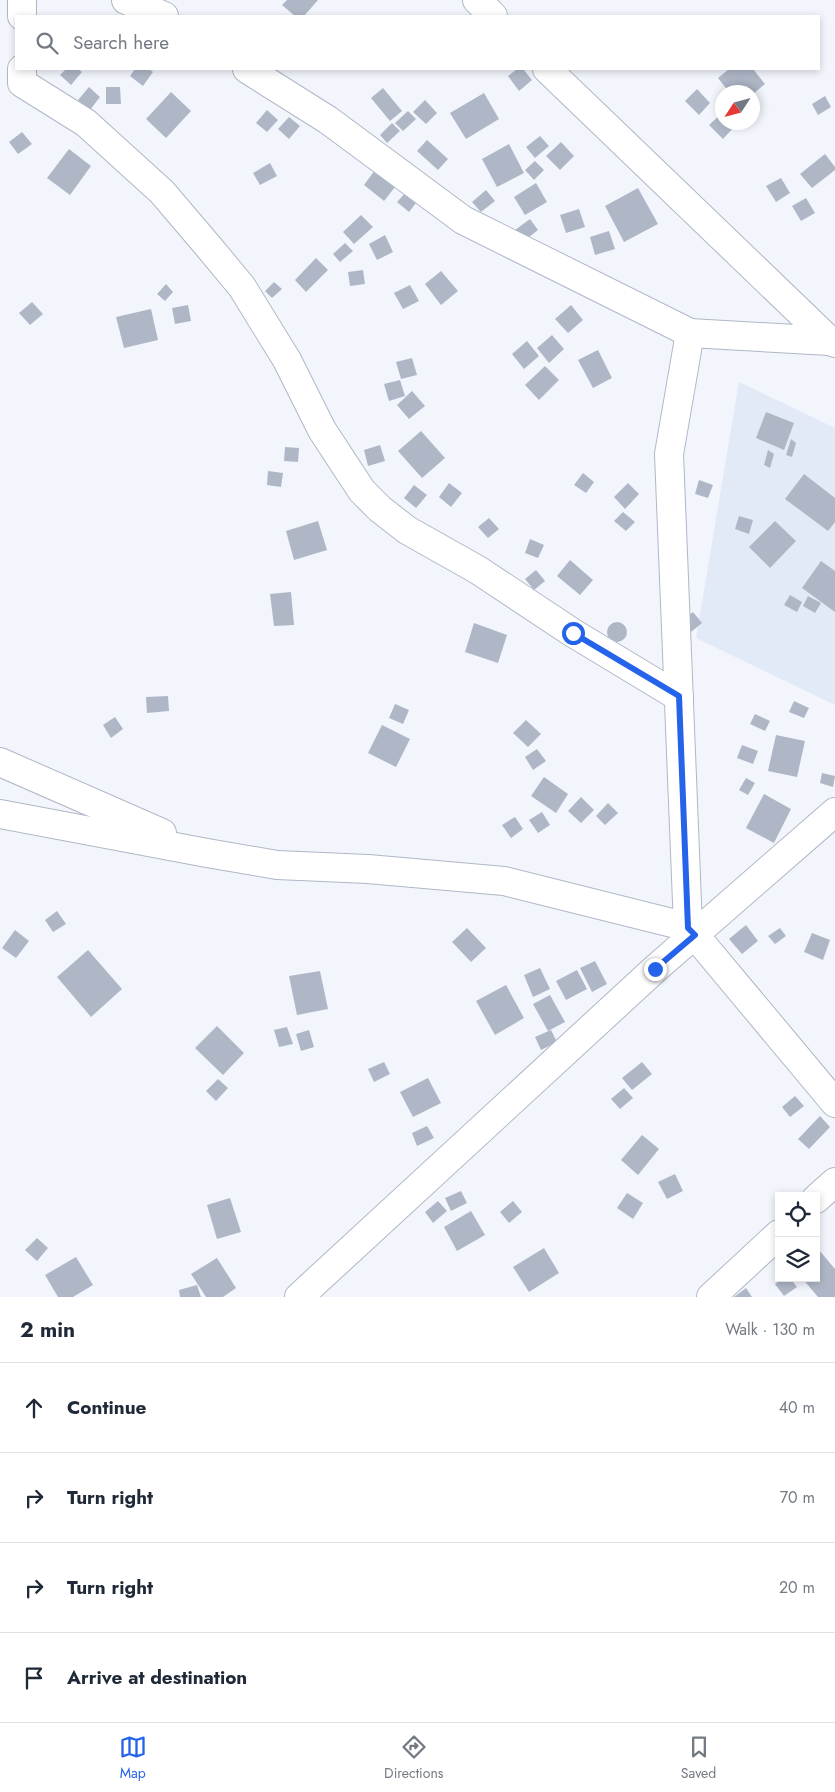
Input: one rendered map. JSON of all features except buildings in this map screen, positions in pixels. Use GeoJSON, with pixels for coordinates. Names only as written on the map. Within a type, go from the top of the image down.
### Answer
{"type":"FeatureCollection","features":[{"type":"Feature","properties":{"kind":"street"},"geometry":{"type":"LineString","coordinates":[[22,0],[22,15]]}},
{"type":"Feature","properties":{"kind":"street"},"geometry":{"type":"LineString","coordinates":[[126,0],[160,10]]}},
{"type":"Feature","properties":{"kind":"street"},"geometry":{"type":"LineString","coordinates":[[477,0],[492,15]]}},
{"type":"Feature","properties":{"kind":"street"},"geometry":{"type":"LineString","coordinates":[[22,70],[22,83],[86,123],[162,192],[242,288],[287,360],[322,430],[362,491],[380,509],[407,530],[478,570],[573,633],[679,696]]}},
{"type":"Feature","properties":{"kind":"street"},"geometry":{"type":"LineString","coordinates":[[249,70],[328,120],[463,220],[690,333],[832,342]]}},
{"type":"Feature","properties":{"kind":"street"},"geometry":{"type":"LineString","coordinates":[[548,70],[832,342]]}},
{"type":"Feature","properties":{"kind":"street"},"geometry":{"type":"LineString","coordinates":[[690,333],[669,454],[679,696],[692,931]]}},
{"type":"Feature","properties":{"kind":"street"},"geometry":{"type":"LineString","coordinates":[[0,762],[207,853]]}},
{"type":"Feature","properties":{"kind":"street"},"geometry":{"type":"LineString","coordinates":[[299,1297],[648,976],[692,931],[835,812]]}},
{"type":"Feature","properties":{"kind":"street"},"geometry":{"type":"LineString","coordinates":[[0,814],[278,865],[368,869],[504,881],[692,931],[835,1103]]}},
{"type":"Feature","properties":{"kind":"street"},"geometry":{"type":"LineString","coordinates":[[820,1195],[835,1182]]}},
{"type":"Feature","properties":{"kind":"street"},"geometry":{"type":"LineString","coordinates":[[711,1297],[776,1237]]}},
{"type":"Feature","properties":{"kind":"shaded area"},"geometry":{"type":"Polygon","coordinates":[[[739,382],[835,428],[835,705],[696,638],[739,382]]]}},
{"type":"Feature","properties":{"kind":"route"},"geometry":{"type":"LineString","coordinates":[[573,633],[679,696],[688,928],[695,935],[655,969]]}}]}
